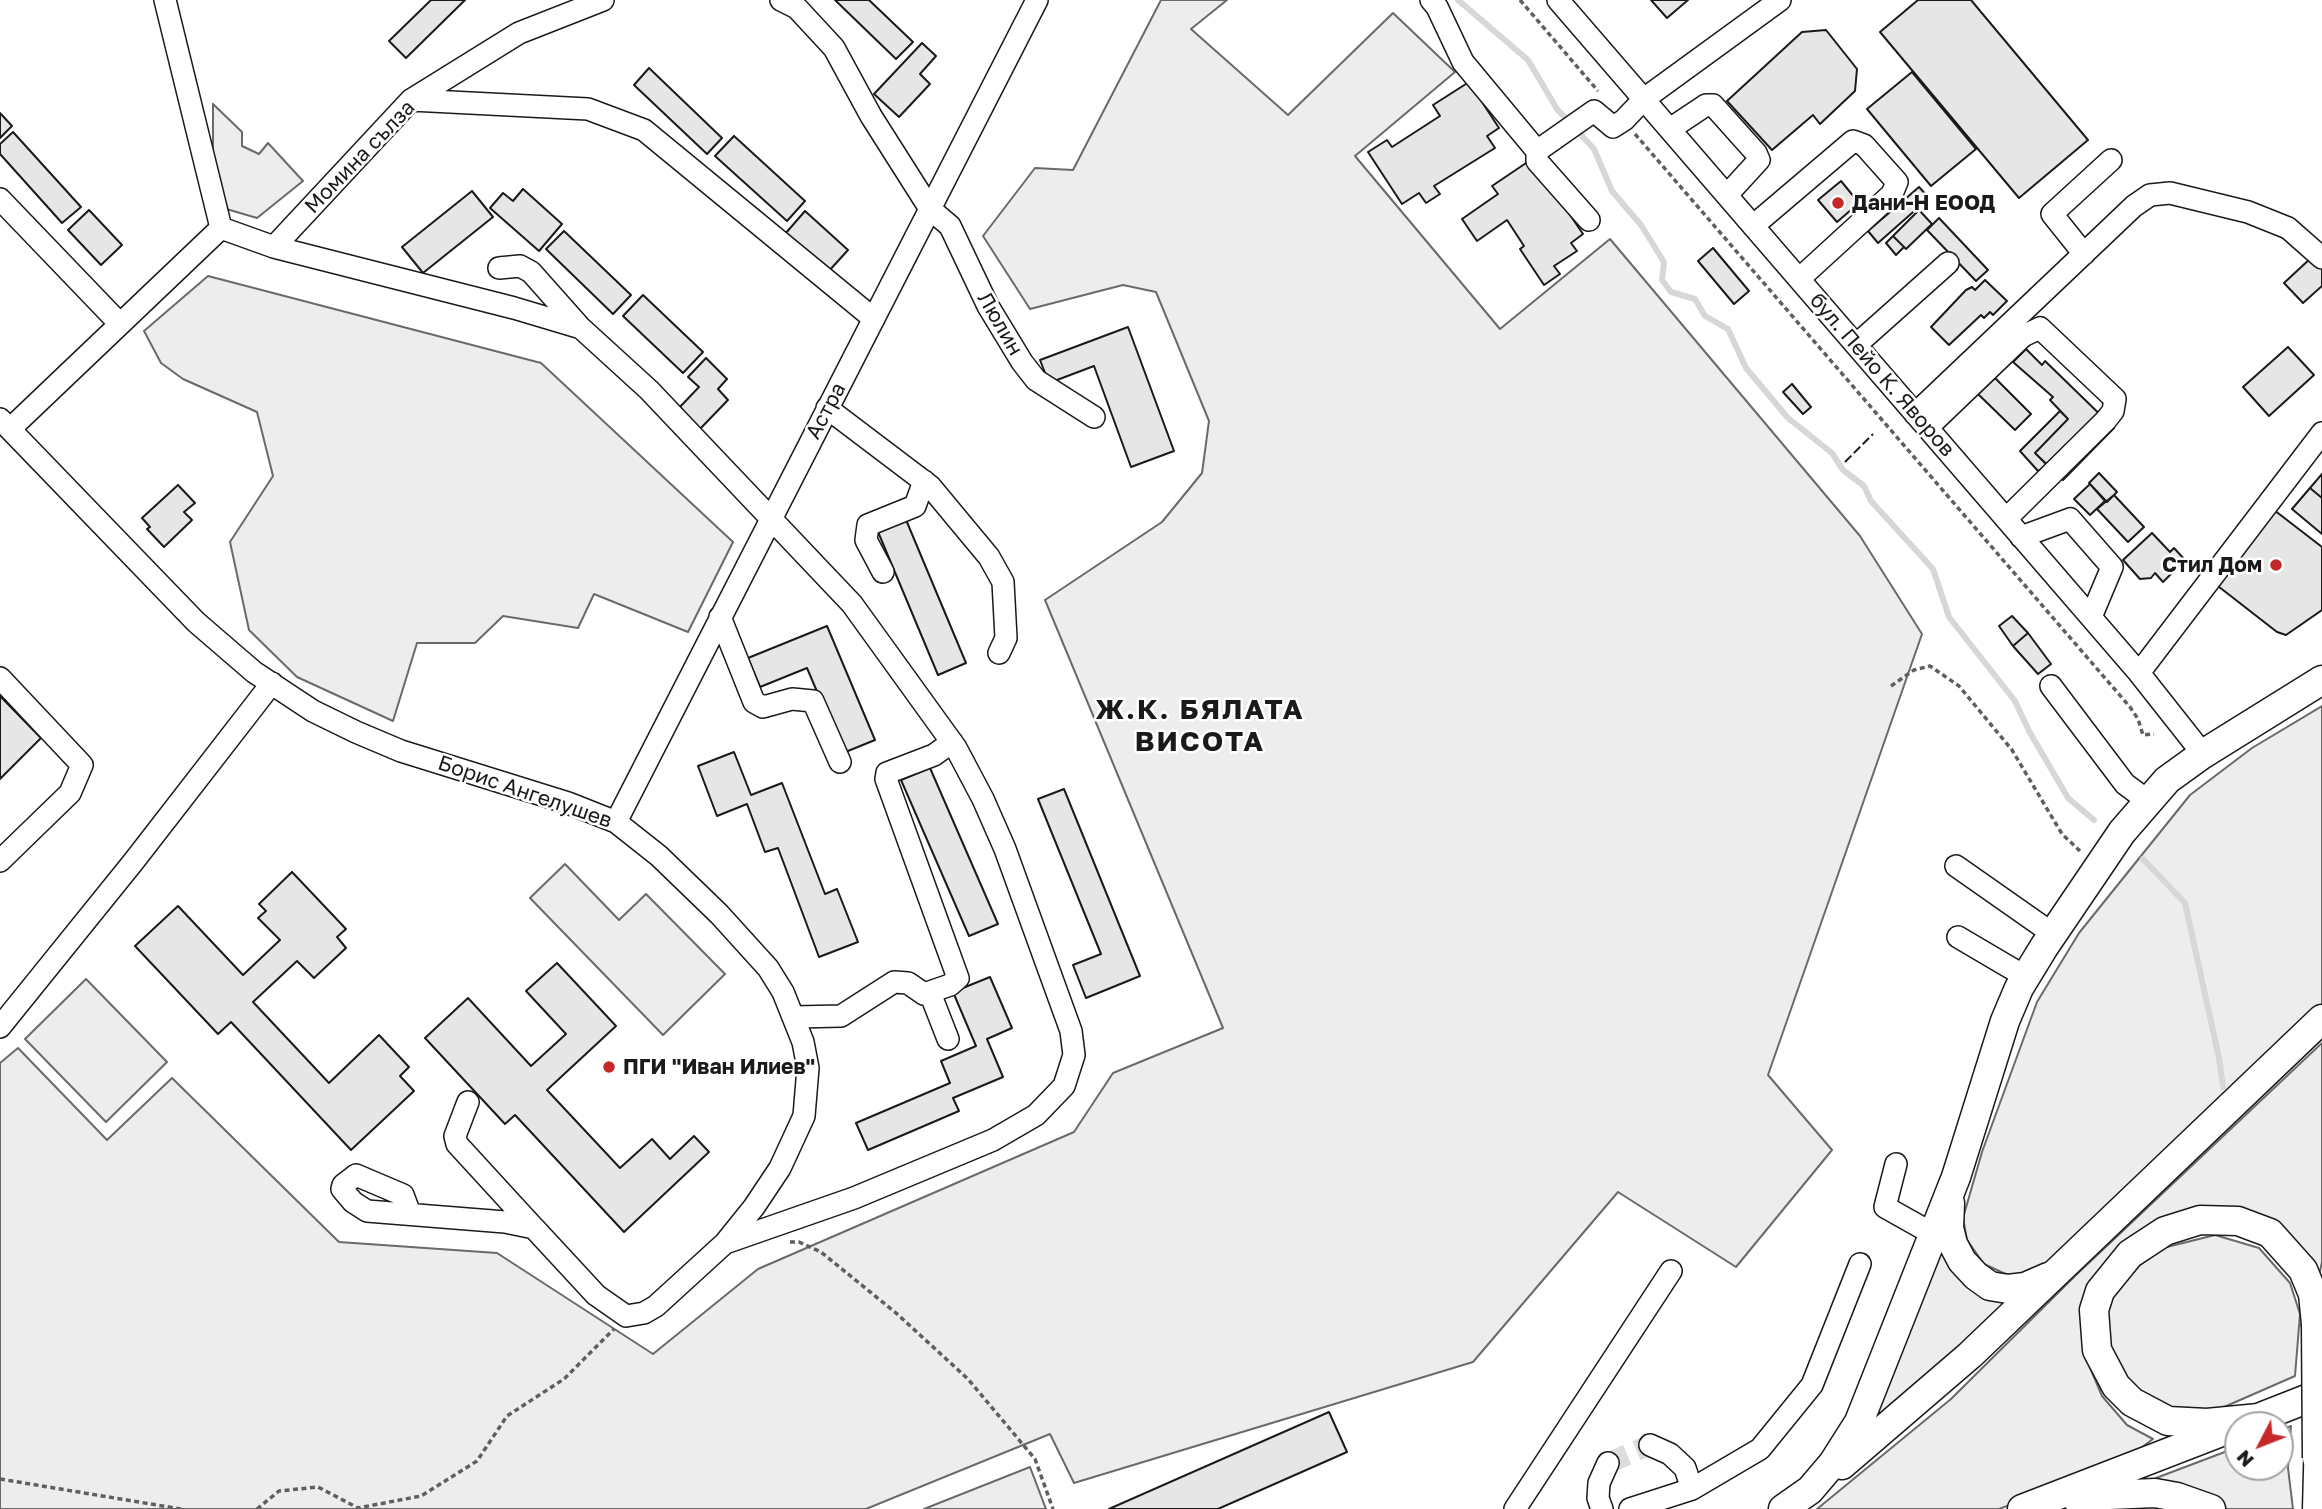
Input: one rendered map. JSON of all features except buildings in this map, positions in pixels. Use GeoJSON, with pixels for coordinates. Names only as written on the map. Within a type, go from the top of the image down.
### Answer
{"type":"FeatureCollection","features":[{"type":"Feature","properties":{"kind":"main road"},"geometry":{"type":"LineString","coordinates":[[1811,1490],[1840,1454],[1858,1422],[1956,1177],[2005,1021],[2026,977],[2053,934],[2100,863],[2167,780],[2203,754],[2322,680]]}},
{"type":"Feature","properties":{"kind":"main road"},"geometry":{"type":"LineString","coordinates":[[1783,1509],[1811,1490],[1923,1398],[2322,1019]]}},
{"type":"Feature","properties":{"kind":"main road"},"geometry":{"type":"LineString","coordinates":[[1956,1177],[1949,1208],[1949,1228],[1962,1261],[1976,1276],[1990,1286],[2008,1289],[2025,1287],[2056,1274]]}},
{"type":"Feature","properties":{"kind":"main road"},"geometry":{"type":"LineString","coordinates":[[2224,1423],[2177,1422],[2149,1414],[2116,1386],[2097,1350],[2094,1310],[2100,1291],[2130,1254],[2165,1231],[2200,1220],[2238,1221],[2270,1233],[2304,1270],[2313,1294],[2316,1324],[2317,1509]]}},
{"type":"Feature","properties":{"kind":"main road"},"geometry":{"type":"LineString","coordinates":[[2276,1411],[2322,1393]]}},
{"type":"Feature","properties":{"kind":"main road"},"geometry":{"type":"LineString","coordinates":[[2317,1458],[2322,1404]]}},
{"type":"Feature","properties":{"kind":"main road"},"geometry":{"type":"LineString","coordinates":[[2022,1509],[2224,1431]]}},
{"type":"Feature","properties":{"kind":"main road"},"geometry":{"type":"LineString","coordinates":[[2053,1509],[2132,1493],[2177,1496],[2211,1509]]}},
{"type":"Feature","properties":{"kind":"street"},"geometry":{"type":"LineString","coordinates":[[165,0],[220,228]]}},
{"type":"Feature","properties":{"kind":"street","name":"Момина сълза"},"geometry":{"type":"LineString","coordinates":[[274,247],[411,100],[519,33],[603,0]]}},
{"type":"Feature","properties":{"kind":"street"},"geometry":{"type":"LineString","coordinates":[[780,0],[797,8],[834,48],[871,116],[930,209]]}},
{"type":"Feature","properties":{"kind":"street"},"geometry":{"type":"LineString","coordinates":[[1431,0],[1463,62],[1545,146]]}},
{"type":"Feature","properties":{"kind":"street","name":"бул. Пейо К. Яворов"},"geometry":{"type":"LineString","coordinates":[[1558,0],[2139,673],[2203,754]]}},
{"type":"Feature","properties":{"kind":"street"},"geometry":{"type":"LineString","coordinates":[[1589,220],[1537,161],[1545,146],[1594,111],[1613,127],[1624,120],[1644,99],[1780,0]]}},
{"type":"Feature","properties":{"kind":"street","name":"Астра"},"geometry":{"type":"LineString","coordinates":[[616,822],[930,209],[1028,6]]}},
{"type":"Feature","properties":{"kind":"street"},"geometry":{"type":"LineString","coordinates":[[411,100],[588,109],[644,130],[874,319]]}},
{"type":"Feature","properties":{"kind":"street"},"geometry":{"type":"LineString","coordinates":[[1670,129],[1706,105],[1713,105],[1756,153],[1759,160],[1727,195]]}},
{"type":"Feature","properties":{"kind":"street"},"geometry":{"type":"LineString","coordinates":[[1753,226],[1853,141],[1864,145],[1896,182],[1892,194],[1799,279]]}},
{"type":"Feature","properties":{"kind":"street"},"geometry":{"type":"LineString","coordinates":[[2084,254],[2052,214],[2111,160]]}},
{"type":"Feature","properties":{"kind":"street"},"geometry":{"type":"LineString","coordinates":[[1921,421],[2084,254],[2134,206],[2150,195],[2171,193],[2248,212],[2288,228],[2322,258]]}},
{"type":"Feature","properties":{"kind":"street"},"geometry":{"type":"LineString","coordinates":[[0,199],[120,324]]}},
{"type":"Feature","properties":{"kind":"street","name":"Люлин"},"geometry":{"type":"LineString","coordinates":[[930,209],[950,226],[988,306],[1036,380],[1094,417]]}},
{"type":"Feature","properties":{"kind":"street"},"geometry":{"type":"LineString","coordinates":[[220,228],[274,247],[501,304],[581,328]]}},
{"type":"Feature","properties":{"kind":"street"},"geometry":{"type":"LineString","coordinates":[[5,424],[120,324],[220,228]]}},
{"type":"Feature","properties":{"kind":"street"},"geometry":{"type":"LineString","coordinates":[[1856,345],[1948,263]]}},
{"type":"Feature","properties":{"kind":"street"},"geometry":{"type":"LineString","coordinates":[[499,268],[520,266],[531,272],[581,328],[649,390],[852,604],[951,742],[983,799],[1005,849],[1064,1007],[1074,1055],[1064,1086],[1036,1115],[993,1140],[854,1198],[725,1243]]}},
{"type":"Feature","properties":{"kind":"street"},"geometry":{"type":"LineString","coordinates":[[1921,421],[2023,336],[2040,328],[2115,399],[2113,411],[2106,420],[2006,519]]}},
{"type":"Feature","properties":{"kind":"street"},"geometry":{"type":"LineString","coordinates":[[827,408],[924,481],[989,556],[1003,582],[1006,638],[999,653]]}},
{"type":"Feature","properties":{"kind":"street","name":"Борис Ангелушев"},"geometry":{"type":"LineString","coordinates":[[5,424],[197,622],[272,683],[313,711],[401,751],[568,803],[616,822],[659,856],[743,939],[768,968],[795,1017],[808,1068],[804,1116],[780,1168],[725,1243],[656,1306],[644,1313],[626,1316]]}},
{"type":"Feature","properties":{"kind":"street"},"geometry":{"type":"LineString","coordinates":[[2139,673],[2322,433]]}},
{"type":"Feature","properties":{"kind":"street"},"geometry":{"type":"LineString","coordinates":[[883,572],[866,540],[868,525],[915,506],[924,481]]}},
{"type":"Feature","properties":{"kind":"street"},"geometry":{"type":"LineString","coordinates":[[2021,537],[2070,519],[2112,567],[2091,617]]}},
{"type":"Feature","properties":{"kind":"street"},"geometry":{"type":"LineString","coordinates":[[720,617],[754,702],[763,707],[792,699],[813,701],[840,762]]}},
{"type":"Feature","properties":{"kind":"street"},"geometry":{"type":"LineString","coordinates":[[0,678],[82,765],[69,793],[0,861]]}},
{"type":"Feature","properties":{"kind":"street"},"geometry":{"type":"LineString","coordinates":[[0,1027],[272,683]]}},
{"type":"Feature","properties":{"kind":"street"},"geometry":{"type":"LineString","coordinates":[[2051,686],[2125,783],[2148,801]]}},
{"type":"Feature","properties":{"kind":"street"},"geometry":{"type":"LineString","coordinates":[[795,1017],[841,1016],[894,982],[908,983],[924,994],[950,985],[958,978],[898,818],[886,776],[934,755],[951,742]]}},
{"type":"Feature","properties":{"kind":"street"},"geometry":{"type":"LineString","coordinates":[[1956,866],[2053,934]]}},
{"type":"Feature","properties":{"kind":"street"},"geometry":{"type":"LineString","coordinates":[[1958,937],[2026,977]]}},
{"type":"Feature","properties":{"kind":"street"},"geometry":{"type":"LineString","coordinates":[[930,992],[948,1039]]}},
{"type":"Feature","properties":{"kind":"street"},"geometry":{"type":"LineString","coordinates":[[468,1102],[455,1136],[457,1144],[596,1295],[626,1316]]}},
{"type":"Feature","properties":{"kind":"street"},"geometry":{"type":"LineString","coordinates":[[1896,1164],[1885,1207],[1933,1234]]}},
{"type":"Feature","properties":{"kind":"street"},"geometry":{"type":"LineString","coordinates":[[410,1214],[403,1195],[356,1175],[342,1189],[353,1202],[367,1211],[505,1222],[534,1228]]}},
{"type":"Feature","properties":{"kind":"street"},"geometry":{"type":"LineString","coordinates":[[1630,1509],[1692,1489],[1760,1449],[1812,1385],[1860,1264]]}},
{"type":"Feature","properties":{"kind":"street"},"geometry":{"type":"LineString","coordinates":[[1515,1509],[1671,1272]]}},
{"type":"Feature","properties":{"kind":"street"},"geometry":{"type":"LineString","coordinates":[[1650,1446],[1670,1454],[1685,1468],[1692,1489]]}},
{"type":"Feature","properties":{"kind":"street"},"geometry":{"type":"LineString","coordinates":[[1602,1509],[1598,1498],[1599,1483],[1608,1463]]}},
{"type":"Feature","properties":{"kind":"path"},"geometry":{"type":"LineString","coordinates":[[1520,0],[2130,707],[2138,719],[2143,735],[2154,734]]}},
{"type":"Feature","properties":{"kind":"path"},"geometry":{"type":"LineString","coordinates":[[1891,687],[1914,670],[1930,666],[1959,686],[2012,750],[2062,834],[2074,848],[2100,863]]}},
{"type":"Feature","properties":{"kind":"path"},"geometry":{"type":"LineString","coordinates":[[788,1242],[799,1242],[821,1252],[896,1313],[968,1380],[1035,1458],[1053,1509]]}},
{"type":"Feature","properties":{"kind":"path"},"geometry":{"type":"LineString","coordinates":[[257,1509],[279,1492],[318,1487],[358,1508],[421,1496],[477,1461],[507,1416],[564,1379],[626,1316]]}},
{"type":"Feature","properties":{"kind":"path"},"geometry":{"type":"LineString","coordinates":[[0,1479],[181,1509]]}},
{"type":"Feature","properties":{"kind":"shaded area"},"geometry":{"type":"Polygon","coordinates":[[[1161,0],[1227,0],[1191,29],[1288,115],[1393,13],[1455,72],[1355,156],[1500,329],[1610,239],[1860,536],[1922,634],[1768,1075],[1832,1150],[1736,1267],[1618,1192],[1473,1362],[1074,1483],[1050,1434],[866,1509],[0,1509],[0,1063],[18,1048],[107,1140],[172,1078],[339,1242],[497,1253],[653,1354],[758,1269],[1074,1132],[1113,1073],[1223,1028],[1045,600],[1162,522],[1202,473],[1209,421],[1156,292],[1123,285],[1030,309],[983,236],[1035,168],[1073,170],[1161,0]]]}},
{"type":"Feature","properties":{"kind":"shaded area"},"geometry":{"type":"Polygon","coordinates":[[[213,104],[242,132],[242,146],[259,154],[268,143],[303,181],[257,218],[223,208],[213,161],[213,104]]]}},
{"type":"Feature","properties":{"kind":"shaded area"},"geometry":{"type":"Polygon","coordinates":[[[208,276],[541,363],[733,542],[688,632],[594,594],[578,628],[503,616],[475,643],[417,643],[393,721],[297,677],[249,630],[230,542],[273,476],[257,412],[183,379],[161,363],[144,331],[208,276]]]}},
{"type":"Feature","properties":{"kind":"shaded area"},"geometry":{"type":"Polygon","coordinates":[[[2322,706],[2322,1008],[2035,1274],[2010,1276],[1984,1264],[1967,1240],[1963,1218],[1982,1152],[2037,1002],[2079,933],[2190,795],[2252,748],[2322,706]]]}},
{"type":"Feature","properties":{"kind":"shaded area"},"geometry":{"type":"Polygon","coordinates":[[[565,864],[619,920],[646,894],[725,974],[663,1035],[530,898],[565,864]]]}},
{"type":"Feature","properties":{"kind":"shaded area"},"geometry":{"type":"Polygon","coordinates":[[[86,979],[167,1062],[106,1122],[25,1039],[86,979]]]}},
{"type":"Feature","properties":{"kind":"shaded area"},"geometry":{"type":"Polygon","coordinates":[[[2322,1043],[2322,1262],[2318,1281],[2262,1222],[2128,1244],[2083,1351],[2102,1396],[2127,1425],[2153,1439],[2118,1465],[1999,1509],[1817,1509],[1951,1399],[2076,1275],[2322,1043]]]}},
{"type":"Feature","properties":{"kind":"shaded area"},"geometry":{"type":"Polygon","coordinates":[[[2215,1235],[2259,1248],[2290,1283],[2300,1314],[2295,1376],[2208,1414],[2162,1411],[2126,1385],[2105,1347],[2106,1307],[2129,1273],[2163,1248],[2215,1235]]]}},
{"type":"Feature","properties":{"kind":"shaded area"},"geometry":{"type":"Polygon","coordinates":[[[1941,1248],[1983,1295],[2009,1305],[1871,1424],[1941,1248]]]}},
{"type":"Feature","properties":{"kind":"shaded area"},"geometry":{"type":"Polygon","coordinates":[[[2224,1452],[2224,1481],[2290,1481],[2293,1509],[2221,1509],[2148,1487],[2156,1478],[2224,1452]]]}},
{"type":"Feature","properties":{"kind":"shaded area"},"geometry":{"type":"Polygon","coordinates":[[[1030,1467],[1046,1509],[924,1509],[1030,1467]]]}},
{"type":"Feature","properties":{"kind":"waterway"},"geometry":{"type":"LineString","coordinates":[[1458,0],[1528,60],[1557,109],[1594,149],[1612,191],[1641,225],[1664,262],[1662,280],[1671,292],[1695,299],[1705,316],[1728,329],[1746,368],[1788,418],[1832,453],[1843,470],[1864,486],[1871,501],[1933,569],[1949,617],[2015,701],[2068,798],[2094,820]]}},
{"type":"Feature","properties":{"kind":"waterway"},"geometry":{"type":"LineString","coordinates":[[2143,859],[2185,903],[2223,1087]]}},
{"type":"Feature","properties":{"kind":"tunnel"},"geometry":{"type":"LineString","coordinates":[[1608,1463],[1650,1445]]}},
{"type":"Feature","properties":{"kind":"fence"},"geometry":{"type":"LineString","coordinates":[[1845,462],[1873,434]]}},
{"type":"Feature","properties":{"kind":"place","name":"Дани-Н ЕООД"},"geometry":{"type":"Point","coordinates":[1838,203]}},
{"type":"Feature","properties":{"kind":"place","name":"Стил Дом"},"geometry":{"type":"Point","coordinates":[2276,565]}},
{"type":"Feature","properties":{"kind":"place","name":"ПГИ \"Иван Илиев\""},"geometry":{"type":"Point","coordinates":[609,1067]}},
{"type":"Feature","properties":{"kind":"district","name":"Ж.К. БЯЛАТА ВИСОТА"},"geometry":{"type":"Point","coordinates":[1200,726]}}]}
